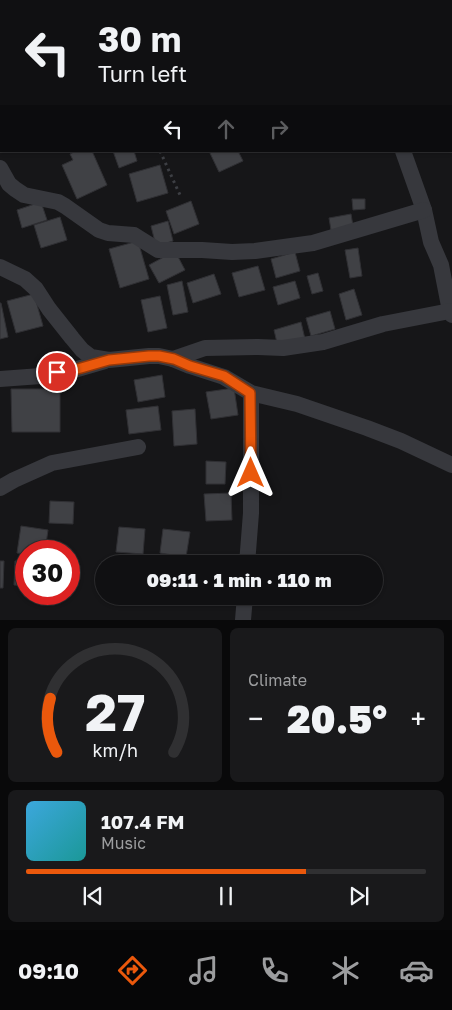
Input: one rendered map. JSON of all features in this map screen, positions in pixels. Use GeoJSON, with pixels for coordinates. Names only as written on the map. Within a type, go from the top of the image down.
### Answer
{"type":"FeatureCollection","features":[{"type":"Feature","properties":{"kind":"street"},"geometry":{"type":"LineString","coordinates":[[174,359],[205,348],[283,348],[323,342],[383,324],[451,313],[441,265],[431,242],[424,210],[403,152]]}},
{"type":"Feature","properties":{"kind":"street"},"geometry":{"type":"LineString","coordinates":[[0,168],[9,184],[24,195],[58,202],[99,230],[108,233],[134,235],[158,250],[256,251],[313,243],[424,210]]}},
{"type":"Feature","properties":{"kind":"street"},"geometry":{"type":"LineString","coordinates":[[0,267],[26,279],[36,288],[82,350],[91,357],[109,360]]}},
{"type":"Feature","properties":{"kind":"street"},"geometry":{"type":"LineString","coordinates":[[0,378],[41,376],[74,370],[109,360],[159,356],[174,359],[224,376],[250,393],[313,409],[367,428],[401,441],[452,465]]}},
{"type":"Feature","properties":{"kind":"street"},"geometry":{"type":"LineString","coordinates":[[248,555],[251,513],[250,393]]}},
{"type":"Feature","properties":{"kind":"street"},"geometry":{"type":"LineString","coordinates":[[0,488],[52,463],[138,447]]}},
{"type":"Feature","properties":{"kind":"street"},"geometry":{"type":"LineString","coordinates":[[243,620],[244,605]]}},
{"type":"Feature","properties":{"kind":"path"},"geometry":{"type":"LineString","coordinates":[[160,152],[180,195]]}},
{"type":"Feature","properties":{"kind":"building"},"geometry":{"type":"Polygon","coordinates":[[[74,152],[92,152],[107,185],[77,199],[62,165],[73,160],[70,154],[74,152]]]}},
{"type":"Feature","properties":{"kind":"building"},"geometry":{"type":"Polygon","coordinates":[[[113,152],[134,152],[137,161],[119,168],[113,152]]]}},
{"type":"Feature","properties":{"kind":"building"},"geometry":{"type":"Polygon","coordinates":[[[209,152],[238,152],[243,161],[219,172],[209,152]]]}},
{"type":"Feature","properties":{"kind":"building"},"geometry":{"type":"Polygon","coordinates":[[[160,165],[168,193],[137,202],[129,174],[160,165]]]}},
{"type":"Feature","properties":{"kind":"building"},"geometry":{"type":"Polygon","coordinates":[[[352,199],[365,199],[365,209],[353,210],[352,199]]]}},
{"type":"Feature","properties":{"kind":"building"},"geometry":{"type":"Polygon","coordinates":[[[191,201],[199,224],[174,234],[166,211],[191,201]]]}},
{"type":"Feature","properties":{"kind":"building"},"geometry":{"type":"Polygon","coordinates":[[[41,202],[47,220],[22,228],[17,210],[41,202]]]}},
{"type":"Feature","properties":{"kind":"building"},"geometry":{"type":"Polygon","coordinates":[[[351,214],[353,226],[331,230],[329,218],[351,214]]]}},
{"type":"Feature","properties":{"kind":"building"},"geometry":{"type":"Polygon","coordinates":[[[60,217],[67,240],[41,248],[34,225],[60,217]]]}},
{"type":"Feature","properties":{"kind":"building"},"geometry":{"type":"Polygon","coordinates":[[[168,221],[173,241],[156,246],[151,226],[168,221]]]}},
{"type":"Feature","properties":{"kind":"building"},"geometry":{"type":"Polygon","coordinates":[[[138,241],[149,279],[120,288],[109,249],[138,241]]]}},
{"type":"Feature","properties":{"kind":"building"},"geometry":{"type":"Polygon","coordinates":[[[358,248],[362,276],[350,278],[345,250],[358,248]]]}},
{"type":"Feature","properties":{"kind":"building"},"geometry":{"type":"Polygon","coordinates":[[[175,251],[185,270],[159,283],[149,265],[175,251]]]}},
{"type":"Feature","properties":{"kind":"building"},"geometry":{"type":"Polygon","coordinates":[[[295,252],[300,271],[276,278],[271,259],[295,252]]]}},
{"type":"Feature","properties":{"kind":"building"},"geometry":{"type":"Polygon","coordinates":[[[258,266],[265,290],[239,297],[232,273],[258,266]]]}},
{"type":"Feature","properties":{"kind":"building"},"geometry":{"type":"Polygon","coordinates":[[[318,273],[323,291],[312,294],[307,276],[318,273]]]}},
{"type":"Feature","properties":{"kind":"building"},"geometry":{"type":"Polygon","coordinates":[[[214,274],[221,294],[193,303],[187,283],[214,274]]]}},
{"type":"Feature","properties":{"kind":"building"},"geometry":{"type":"Polygon","coordinates":[[[182,281],[188,312],[173,315],[167,285],[182,281]]]}},
{"type":"Feature","properties":{"kind":"building"},"geometry":{"type":"Polygon","coordinates":[[[295,281],[300,298],[278,305],[273,287],[295,281]]]}},
{"type":"Feature","properties":{"kind":"building"},"geometry":{"type":"Polygon","coordinates":[[[354,289],[362,315],[346,320],[339,294],[354,289]]]}},
{"type":"Feature","properties":{"kind":"building"},"geometry":{"type":"Polygon","coordinates":[[[34,294],[43,326],[16,333],[7,301],[34,294]]]}},
{"type":"Feature","properties":{"kind":"building"},"geometry":{"type":"Polygon","coordinates":[[[160,296],[167,328],[148,332],[141,300],[160,296]]]}},
{"type":"Feature","properties":{"kind":"building"},"geometry":{"type":"Polygon","coordinates":[[[0,303],[8,337],[0,339],[0,303]]]}},
{"type":"Feature","properties":{"kind":"building"},"geometry":{"type":"Polygon","coordinates":[[[330,311],[335,329],[311,336],[306,318],[330,311]]]}},
{"type":"Feature","properties":{"kind":"building"},"geometry":{"type":"Polygon","coordinates":[[[301,322],[305,339],[278,347],[274,330],[301,322]]]}},
{"type":"Feature","properties":{"kind":"building"},"geometry":{"type":"Polygon","coordinates":[[[162,375],[165,397],[138,402],[134,380],[162,375]]]}},
{"type":"Feature","properties":{"kind":"building"},"geometry":{"type":"Polygon","coordinates":[[[234,388],[238,415],[211,419],[206,392],[234,388]]]}},
{"type":"Feature","properties":{"kind":"building"},"geometry":{"type":"Polygon","coordinates":[[[11,389],[60,389],[60,432],[12,432],[11,389]]]}},
{"type":"Feature","properties":{"kind":"building"},"geometry":{"type":"Polygon","coordinates":[[[158,406],[161,430],[129,434],[126,410],[158,406]]]}},
{"type":"Feature","properties":{"kind":"building"},"geometry":{"type":"Polygon","coordinates":[[[195,409],[197,444],[174,446],[172,411],[195,409]]]}},
{"type":"Feature","properties":{"kind":"building"},"geometry":{"type":"Polygon","coordinates":[[[206,461],[226,462],[225,484],[206,484],[206,461]]]}},
{"type":"Feature","properties":{"kind":"building"},"geometry":{"type":"Polygon","coordinates":[[[231,493],[232,520],[206,521],[204,494],[231,493]]]}},
{"type":"Feature","properties":{"kind":"building"},"geometry":{"type":"Polygon","coordinates":[[[50,501],[74,502],[73,524],[49,523],[50,501]]]}},
{"type":"Feature","properties":{"kind":"building"},"geometry":{"type":"Polygon","coordinates":[[[21,526],[48,530],[47,540],[19,540],[21,526]]]}},
{"type":"Feature","properties":{"kind":"building"},"geometry":{"type":"Polygon","coordinates":[[[119,527],[145,529],[143,554],[116,552],[119,527]]]}},
{"type":"Feature","properties":{"kind":"building"},"geometry":{"type":"Polygon","coordinates":[[[163,529],[190,532],[186,555],[160,553],[163,529]]]}},
{"type":"Feature","properties":{"kind":"building"},"geometry":{"type":"Polygon","coordinates":[[[0,561],[4,561],[3,588],[0,588],[0,561]]]}},
{"type":"Feature","properties":{"kind":"route"},"geometry":{"type":"LineString","coordinates":[[57,372],[74,370],[109,360],[159,356],[174,359],[224,376],[250,393],[251,473]]}}]}
